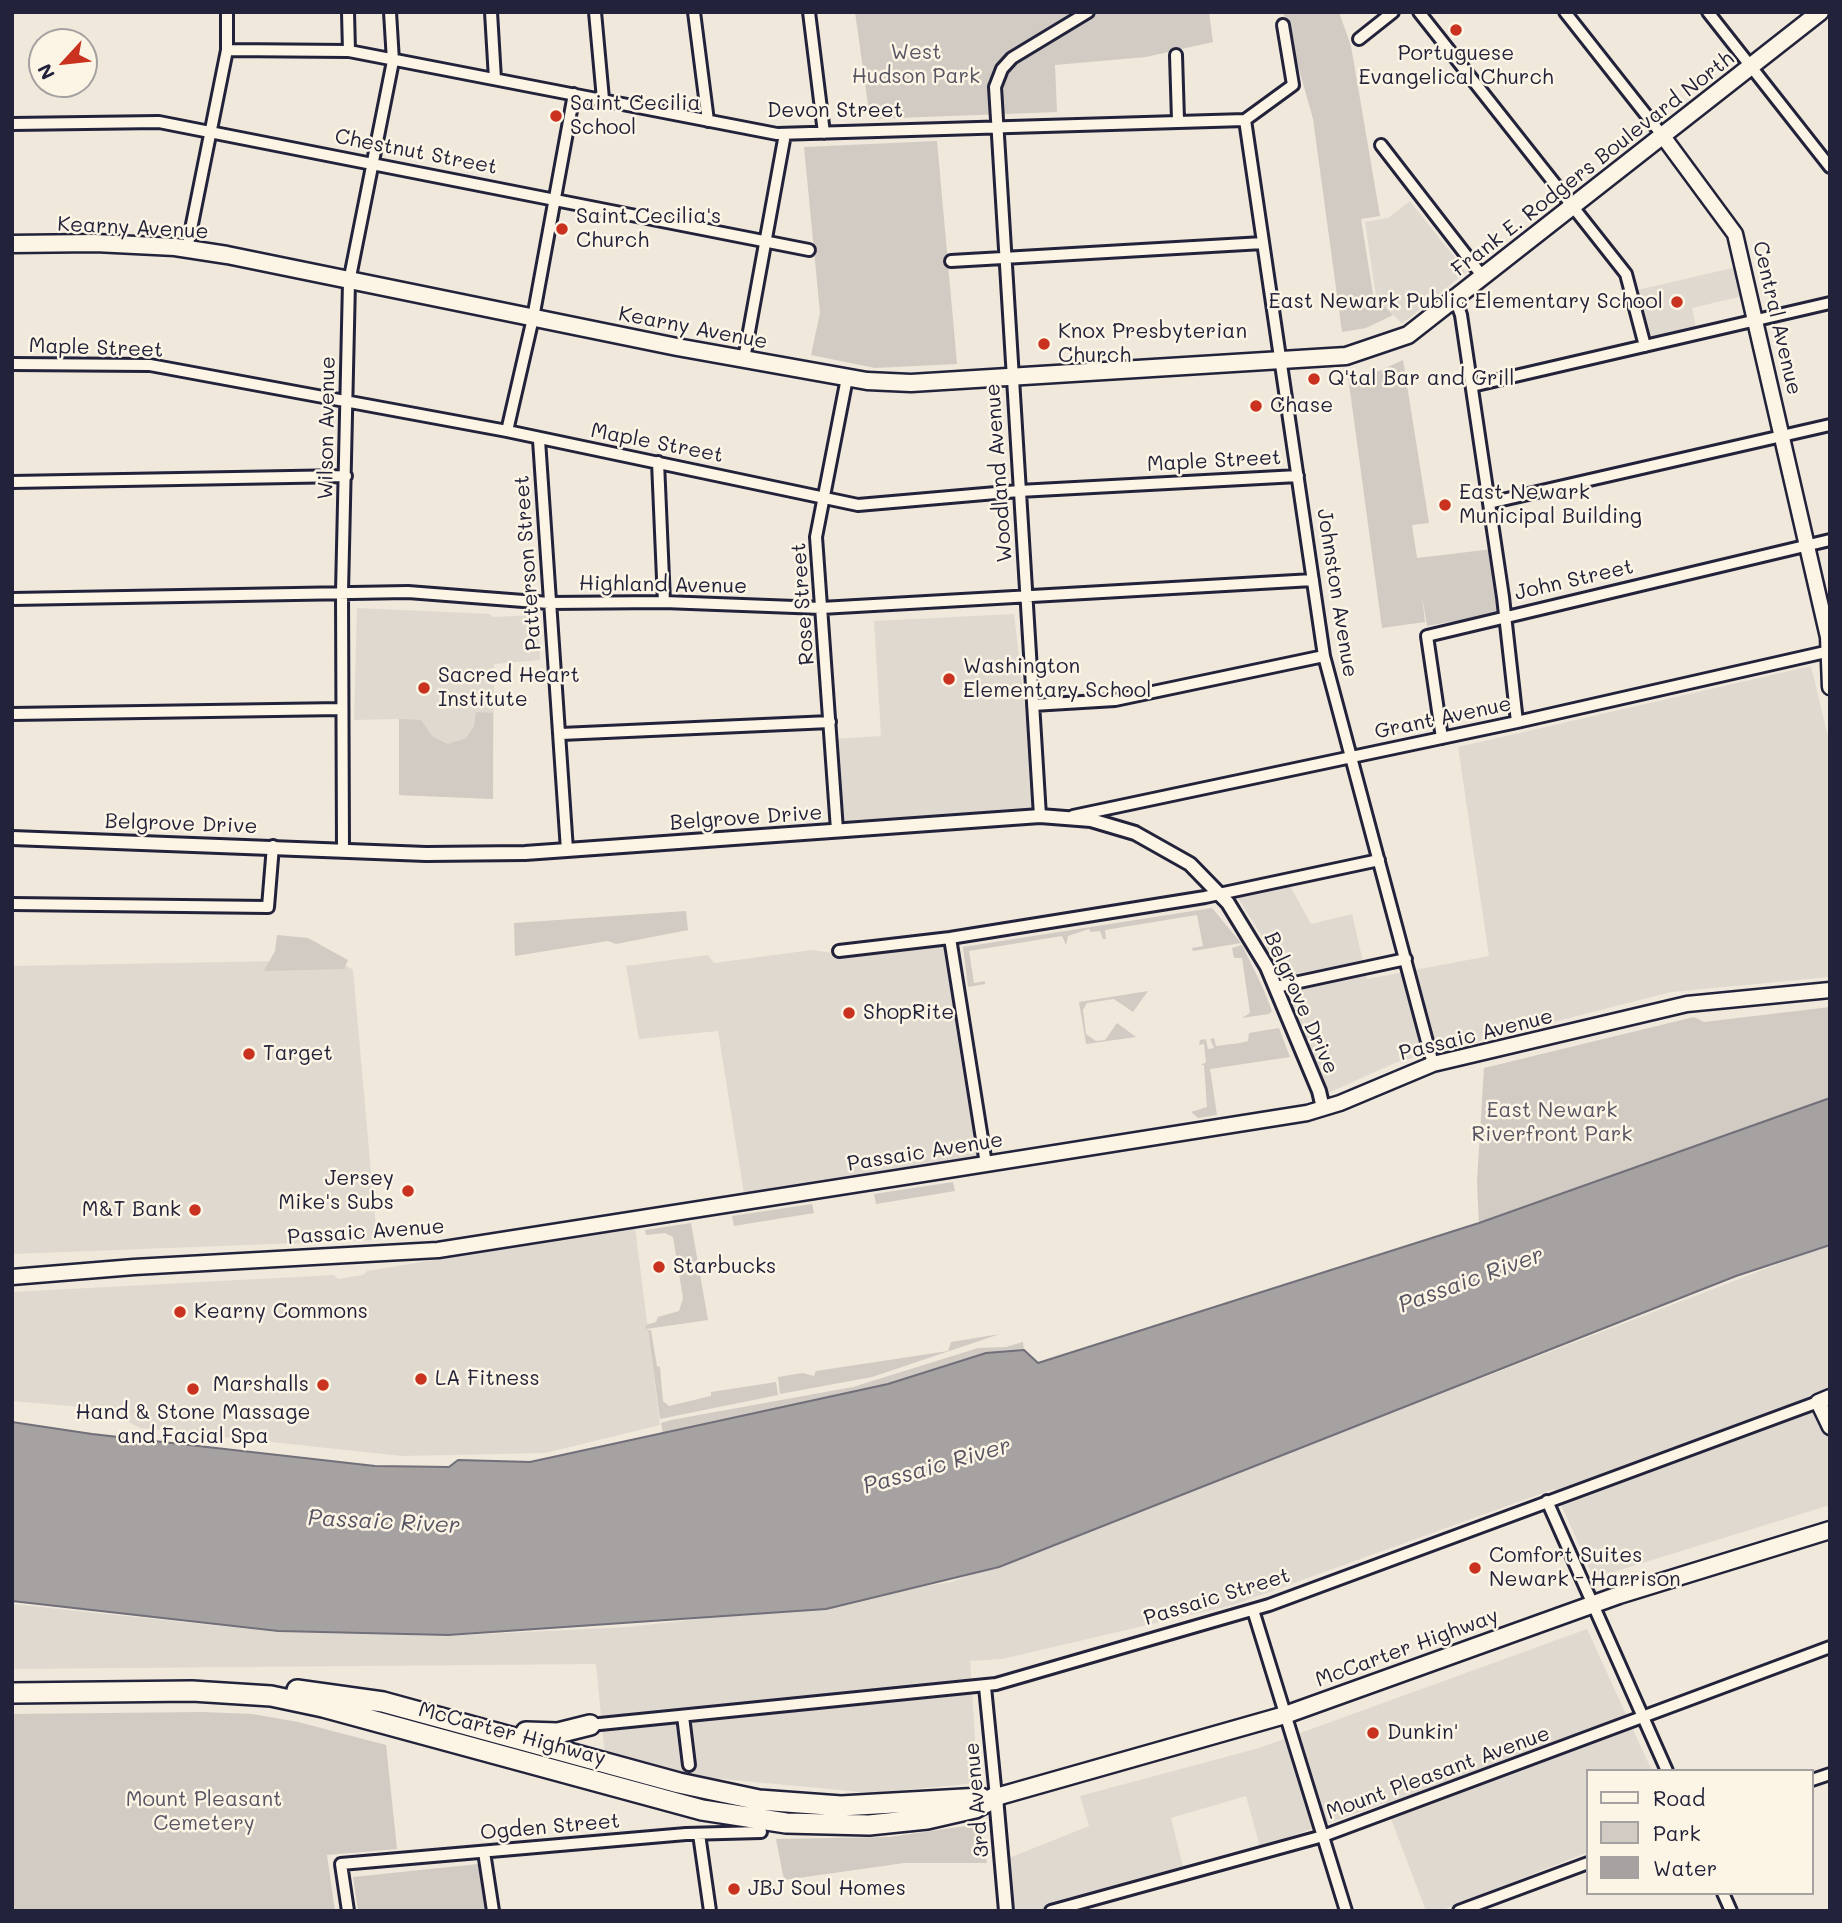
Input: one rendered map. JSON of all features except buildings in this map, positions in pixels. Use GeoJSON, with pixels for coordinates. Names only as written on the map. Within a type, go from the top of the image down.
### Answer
{"type":"FeatureCollection","features":[{"type":"Feature","properties":{"kind":"highway","name":"McCarter Highway"},"geometry":{"type":"LineString","coordinates":[[12,1692],[300,1690],[383,1702],[688,1785],[760,1800],[855,1806],[996,1797]]}},
{"type":"Feature","properties":{"kind":"highway","name":"McCarter Highway"},"geometry":{"type":"LineString","coordinates":[[12,1692],[245,1693],[298,1701],[673,1802],[758,1819],[841,1825],[899,1823],[960,1813],[996,1797]]}},
{"type":"Feature","properties":{"kind":"highway"},"geometry":{"type":"LineString","coordinates":[[464,1724],[543,1734],[590,1725]]}},
{"type":"Feature","properties":{"kind":"main road","name":"Frank E. Rodgers Boulevard North"},"geometry":{"type":"LineString","coordinates":[[1364,352],[1408,335],[1820,12]]}},
{"type":"Feature","properties":{"kind":"main road","name":"Central Avenue"},"geometry":{"type":"LineString","coordinates":[[1662,135],[1732,225],[1828,637],[1830,687]]}},
{"type":"Feature","properties":{"kind":"main road","name":"Kearny Avenue"},"geometry":{"type":"LineString","coordinates":[[12,244],[94,243],[187,249],[847,378],[911,383],[1281,362],[1364,352]]}},
{"type":"Feature","properties":{"kind":"main road","name":"Passaic Avenue"},"geometry":{"type":"LineString","coordinates":[[12,1277],[134,1267],[438,1250],[986,1164],[1323,1108],[1433,1064],[1687,1004],[1830,990]]}},
{"type":"Feature","properties":{"kind":"main road"},"geometry":{"type":"LineString","coordinates":[[1824,1399],[1830,1427]]}},
{"type":"Feature","properties":{"kind":"main road","name":"McCarter Highway"},"geometry":{"type":"LineString","coordinates":[[996,1797],[1285,1715],[1592,1604],[1830,1530]]}},
{"type":"Feature","properties":{"kind":"street"},"geometry":{"type":"LineString","coordinates":[[187,249],[227,50],[227,12]]}},
{"type":"Feature","properties":{"kind":"street"},"geometry":{"type":"LineString","coordinates":[[348,12],[349,51]]}},
{"type":"Feature","properties":{"kind":"street","name":"Wilson Avenue"},"geometry":{"type":"LineString","coordinates":[[343,850],[342,593],[349,282],[394,61],[390,12]]}},
{"type":"Feature","properties":{"kind":"street"},"geometry":{"type":"LineString","coordinates":[[491,12],[495,79]]}},
{"type":"Feature","properties":{"kind":"street"},"geometry":{"type":"LineString","coordinates":[[595,12],[603,99]]}},
{"type":"Feature","properties":{"kind":"street"},"geometry":{"type":"LineString","coordinates":[[694,12],[708,121]]}},
{"type":"Feature","properties":{"kind":"street"},"geometry":{"type":"LineString","coordinates":[[809,12],[824,133]]}},
{"type":"Feature","properties":{"kind":"street","name":"Woodland Avenue"},"geometry":{"type":"LineString","coordinates":[[1040,816],[995,87],[1002,69],[1018,54],[1088,12]]}},
{"type":"Feature","properties":{"kind":"street"},"geometry":{"type":"LineString","coordinates":[[1359,39],[1393,12]]}},
{"type":"Feature","properties":{"kind":"street"},"geometry":{"type":"LineString","coordinates":[[1419,12],[1628,279],[1644,346]]}},
{"type":"Feature","properties":{"kind":"street","name":"Central Avenue"},"geometry":{"type":"LineString","coordinates":[[1565,12],[1662,135]]}},
{"type":"Feature","properties":{"kind":"street"},"geometry":{"type":"LineString","coordinates":[[1708,12],[1830,167]]}},
{"type":"Feature","properties":{"kind":"street"},"geometry":{"type":"LineString","coordinates":[[1245,120],[1293,85],[1283,25]]}},
{"type":"Feature","properties":{"kind":"street","name":"Devon Street"},"geometry":{"type":"LineString","coordinates":[[227,50],[349,51],[785,134],[1245,120]]}},
{"type":"Feature","properties":{"kind":"street"},"geometry":{"type":"LineString","coordinates":[[1176,55],[1178,120]]}},
{"type":"Feature","properties":{"kind":"street"},"geometry":{"type":"LineString","coordinates":[[507,431],[533,318],[574,94]]}},
{"type":"Feature","properties":{"kind":"street","name":"Johnston Avenue"},"geometry":{"type":"LineString","coordinates":[[1245,120],[1324,656],[1433,1064]]}},
{"type":"Feature","properties":{"kind":"street","name":"Chestnut Street"},"geometry":{"type":"LineString","coordinates":[[12,124],[159,122],[809,250]]}},
{"type":"Feature","properties":{"kind":"street"},"geometry":{"type":"LineString","coordinates":[[744,359],[785,134]]}},
{"type":"Feature","properties":{"kind":"street"},"geometry":{"type":"LineString","coordinates":[[1381,145],[1483,276]]}},
{"type":"Feature","properties":{"kind":"street"},"geometry":{"type":"LineString","coordinates":[[951,261],[1263,243]]}},
{"type":"Feature","properties":{"kind":"street"},"geometry":{"type":"LineString","coordinates":[[1455,298],[1461,315],[1506,615],[1517,722]]}},
{"type":"Feature","properties":{"kind":"street"},"geometry":{"type":"LineString","coordinates":[[1472,386],[1830,303]]}},
{"type":"Feature","properties":{"kind":"street","name":"Maple Street"},"geometry":{"type":"LineString","coordinates":[[12,364],[150,365],[507,431],[858,505],[1019,491],[1298,476]]}},
{"type":"Feature","properties":{"kind":"street","name":"Rose Street"},"geometry":{"type":"LineString","coordinates":[[837,830],[816,537],[847,378]]}},
{"type":"Feature","properties":{"kind":"street"},"geometry":{"type":"LineString","coordinates":[[1489,503],[1830,425]]}},
{"type":"Feature","properties":{"kind":"street","name":"Patterson Street"},"geometry":{"type":"LineString","coordinates":[[540,440],[567,850]]}},
{"type":"Feature","properties":{"kind":"street"},"geometry":{"type":"LineString","coordinates":[[658,462],[664,602]]}},
{"type":"Feature","properties":{"kind":"street"},"geometry":{"type":"LineString","coordinates":[[12,482],[346,476]]}},
{"type":"Feature","properties":{"kind":"street","name":"John Street"},"geometry":{"type":"LineString","coordinates":[[1442,738],[1427,636],[1506,615],[1830,540]]}},
{"type":"Feature","properties":{"kind":"street","name":"Highland Avenue"},"geometry":{"type":"LineString","coordinates":[[12,599],[342,593],[451,594],[549,603],[664,602],[821,608],[1313,580]]}},
{"type":"Feature","properties":{"kind":"street","name":"Grant Avenue"},"geometry":{"type":"LineString","coordinates":[[1063,818],[1352,758],[1829,651]]}},
{"type":"Feature","properties":{"kind":"street"},"geometry":{"type":"LineString","coordinates":[[1033,705],[1115,700],[1324,656]]}},
{"type":"Feature","properties":{"kind":"street"},"geometry":{"type":"LineString","coordinates":[[12,714],[341,709]]}},
{"type":"Feature","properties":{"kind":"street"},"geometry":{"type":"LineString","coordinates":[[561,734],[830,722]]}},
{"type":"Feature","properties":{"kind":"street","name":"Belgrove Drive"},"geometry":{"type":"LineString","coordinates":[[12,838],[426,854],[567,850],[1040,816],[1091,820],[1135,833],[1189,864],[1220,894],[1248,931],[1276,987],[1323,1108]]}},
{"type":"Feature","properties":{"kind":"street"},"geometry":{"type":"LineString","coordinates":[[12,904],[268,907],[273,846]]}},
{"type":"Feature","properties":{"kind":"street"},"geometry":{"type":"LineString","coordinates":[[839,951],[950,937],[1220,894],[1379,860]]}},
{"type":"Feature","properties":{"kind":"street"},"geometry":{"type":"LineString","coordinates":[[950,937],[986,1164]]}},
{"type":"Feature","properties":{"kind":"street"},"geometry":{"type":"LineString","coordinates":[[1276,987],[1406,959]]}},
{"type":"Feature","properties":{"kind":"street","name":"Passaic Street"},"geometry":{"type":"LineString","coordinates":[[590,1725],[985,1687],[1253,1610],[1824,1399]]}},
{"type":"Feature","properties":{"kind":"street"},"geometry":{"type":"LineString","coordinates":[[1547,1502],[1666,1769]]}},
{"type":"Feature","properties":{"kind":"street"},"geometry":{"type":"LineString","coordinates":[[1253,1610],[1346,1911]]}},
{"type":"Feature","properties":{"kind":"street","name":"Mount Pleasant Avenue"},"geometry":{"type":"LineString","coordinates":[[1051,1911],[1323,1836],[1830,1647]]}},
{"type":"Feature","properties":{"kind":"street","name":"3rd Avenue"},"geometry":{"type":"LineString","coordinates":[[985,1687],[1006,1911]]}},
{"type":"Feature","properties":{"kind":"street"},"geometry":{"type":"LineString","coordinates":[[683,1716],[689,1765]]}},
{"type":"Feature","properties":{"kind":"street","name":"Ogden Street"},"geometry":{"type":"LineString","coordinates":[[348,1911],[341,1864],[699,1834],[761,1832]]}},
{"type":"Feature","properties":{"kind":"street"},"geometry":{"type":"LineString","coordinates":[[699,1834],[710,1911]]}},
{"type":"Feature","properties":{"kind":"street"},"geometry":{"type":"LineString","coordinates":[[484,1852],[493,1911]]}},
{"type":"Feature","properties":{"kind":"street"},"geometry":{"type":"LineString","coordinates":[[1459,1911],[1587,1863]]}},
{"type":"Feature","properties":{"kind":"street"},"geometry":{"type":"LineString","coordinates":[[1724,1895],[1731,1911]]}},
{"type":"Feature","properties":{"kind":"shaded area"},"geometry":{"type":"Polygon","coordinates":[[[1410,201],[1466,272],[1402,324],[1376,296],[1365,222],[1388,218],[1410,201]]]}},
{"type":"Feature","properties":{"kind":"shaded area","name":"East Newark Public Elementary School"},"geometry":{"type":"Polygon","coordinates":[[[1741,266],[1747,295],[1692,308],[1697,333],[1646,345],[1633,291],[1741,266]]]}},
{"type":"Feature","properties":{"kind":"shaded area","name":"Sacred Heart Institute"},"geometry":{"type":"Polygon","coordinates":[[[357,608],[491,614],[492,617],[537,615],[540,660],[494,664],[493,799],[399,795],[399,719],[354,720],[357,608]]]}},
{"type":"Feature","properties":{"kind":"shaded area","name":"Washington Elementary School"},"geometry":{"type":"Polygon","coordinates":[[[1014,614],[1037,813],[840,830],[833,739],[881,736],[874,621],[1014,614]]]}},
{"type":"Feature","properties":{"kind":"shaded area"},"geometry":{"type":"Polygon","coordinates":[[[1811,666],[1830,745],[1830,977],[1671,992],[1397,1062],[1328,1093],[1288,991],[1260,933],[1236,895],[1285,877],[1311,924],[1352,914],[1367,979],[1489,956],[1458,747],[1811,666]]]}},
{"type":"Feature","properties":{"kind":"shaded area"},"geometry":{"type":"Polygon","coordinates":[[[952,935],[988,1162],[745,1200],[718,1031],[639,1039],[626,966],[708,955],[714,963],[812,950],[839,954],[952,935]]]}},
{"type":"Feature","properties":{"kind":"shaded area"},"geometry":{"type":"Polygon","coordinates":[[[336,960],[353,970],[377,1240],[12,1254],[12,966],[336,960]]]}},
{"type":"Feature","properties":{"kind":"shaded area"},"geometry":{"type":"Polygon","coordinates":[[[635,1227],[660,1425],[545,1453],[402,1456],[140,1428],[104,1409],[12,1401],[12,1292],[334,1275],[338,1279],[363,1275],[367,1271],[635,1227]]]}},
{"type":"Feature","properties":{"kind":"shaded area"},"geometry":{"type":"Polygon","coordinates":[[[1830,1244],[1830,1505],[1594,1578],[1554,1489],[1233,1605],[1002,1659],[970,1661],[978,1783],[871,1793],[712,1778],[605,1756],[596,1664],[12,1669],[12,1604],[277,1632],[447,1636],[627,1627],[756,1613],[952,1582],[1830,1244]]]}},
{"type":"Feature","properties":{"kind":"shaded area"},"geometry":{"type":"Polygon","coordinates":[[[1587,1629],[1651,1769],[1587,1769],[1587,1852],[1440,1911],[1426,1911],[1385,1803],[1260,1847],[1246,1796],[1171,1818],[1184,1870],[1037,1911],[1010,1911],[1004,1860],[1089,1826],[1080,1796],[1259,1748],[1587,1629]]]}},
{"type":"Feature","properties":{"kind":"green space","name":"West Hudson Park"},"geometry":{"type":"Polygon","coordinates":[[[855,12],[1209,12],[1213,42],[1146,57],[1055,65],[1057,112],[870,119],[855,12]]]}},
{"type":"Feature","properties":{"kind":"green space"},"geometry":{"type":"Polygon","coordinates":[[[1283,12],[1339,12],[1351,46],[1380,216],[1361,219],[1373,294],[1393,315],[1366,328],[1342,332],[1313,119],[1283,12]]]}},
{"type":"Feature","properties":{"kind":"green space"},"geometry":{"type":"Polygon","coordinates":[[[937,141],[957,364],[875,368],[811,355],[820,313],[804,147],[937,141]]]}},
{"type":"Feature","properties":{"kind":"green space"},"geometry":{"type":"Polygon","coordinates":[[[1403,360],[1429,523],[1412,525],[1417,558],[1493,549],[1500,613],[1427,626],[1422,596],[1425,622],[1382,628],[1348,376],[1379,371],[1403,360]]]}},
{"type":"Feature","properties":{"kind":"green space"},"geometry":{"type":"Polygon","coordinates":[[[476,712],[493,713],[493,799],[399,795],[399,719],[421,720],[432,736],[447,744],[465,739],[474,727],[476,712]]]}},
{"type":"Feature","properties":{"kind":"green space"},"geometry":{"type":"Polygon","coordinates":[[[1212,908],[1241,943],[1193,951],[1192,948],[1203,946],[1197,915],[1105,930],[1106,939],[1103,939],[1100,931],[1091,932],[1089,929],[1068,936],[1066,945],[1062,936],[969,951],[974,983],[985,981],[985,984],[968,987],[963,947],[1212,908]]]}},
{"type":"Feature","properties":{"kind":"green space"},"geometry":{"type":"Polygon","coordinates":[[[686,911],[688,930],[616,944],[608,941],[515,956],[514,923],[686,911]]]}},
{"type":"Feature","properties":{"kind":"green space"},"geometry":{"type":"Polygon","coordinates":[[[277,935],[308,938],[348,960],[344,969],[264,971],[275,951],[277,935]]]}},
{"type":"Feature","properties":{"kind":"green space"},"geometry":{"type":"Polygon","coordinates":[[[1242,945],[1272,1011],[1269,1014],[1242,1018],[1250,1013],[1242,958],[1234,958],[1232,948],[1242,945]]]}},
{"type":"Feature","properties":{"kind":"green space"},"geometry":{"type":"Polygon","coordinates":[[[1148,991],[1133,1012],[1114,999],[1087,1003],[1083,1010],[1086,1034],[1096,1041],[1105,1040],[1117,1023],[1136,1037],[1086,1044],[1079,1002],[1148,991]]]}},
{"type":"Feature","properties":{"kind":"green space","name":"East Newark Riverfront Park"},"geometry":{"type":"Polygon","coordinates":[[[1830,1007],[1830,1098],[1479,1223],[1477,1182],[1484,1068],[1694,1017],[1704,1022],[1830,1007]]]}},
{"type":"Feature","properties":{"kind":"green space"},"geometry":{"type":"Polygon","coordinates":[[[1279,1028],[1290,1057],[1210,1069],[1217,1115],[1198,1118],[1191,1112],[1207,1107],[1204,1065],[1201,1065],[1206,1062],[1204,1044],[1199,1045],[1200,1040],[1206,1039],[1208,1049],[1214,1048],[1210,1039],[1214,1038],[1216,1046],[1240,1043],[1248,1041],[1249,1033],[1279,1028]]]}},
{"type":"Feature","properties":{"kind":"green space"},"geometry":{"type":"Polygon","coordinates":[[[953,1182],[955,1191],[876,1204],[874,1194],[953,1182]]]}},
{"type":"Feature","properties":{"kind":"green space"},"geometry":{"type":"Polygon","coordinates":[[[812,1204],[814,1213],[734,1226],[732,1216],[812,1204]]]}},
{"type":"Feature","properties":{"kind":"green space"},"geometry":{"type":"Polygon","coordinates":[[[691,1223],[708,1320],[646,1329],[646,1325],[656,1322],[658,1317],[679,1311],[683,1298],[673,1237],[665,1233],[646,1235],[645,1230],[691,1223]]]}},
{"type":"Feature","properties":{"kind":"green space"},"geometry":{"type":"Polygon","coordinates":[[[648,1330],[651,1330],[657,1366],[660,1367],[663,1401],[669,1406],[711,1396],[711,1392],[776,1382],[778,1395],[660,1419],[648,1330]]]}},
{"type":"Feature","properties":{"kind":"green space"},"geometry":{"type":"Polygon","coordinates":[[[1000,1334],[872,1377],[780,1394],[778,1377],[803,1373],[814,1376],[816,1371],[948,1351],[951,1342],[1000,1334]]]}},
{"type":"Feature","properties":{"kind":"green space"},"geometry":{"type":"Polygon","coordinates":[[[1023,1342],[1024,1350],[986,1353],[888,1384],[663,1434],[661,1423],[671,1420],[853,1387],[978,1348],[1006,1347],[1023,1342]]]}},
{"type":"Feature","properties":{"kind":"green space","name":"Mount Pleasant Cemetery"},"geometry":{"type":"Polygon","coordinates":[[[12,1714],[252,1714],[298,1722],[386,1745],[397,1849],[327,1855],[335,1911],[12,1911],[12,1714]]]}},
{"type":"Feature","properties":{"kind":"green space"},"geometry":{"type":"Polygon","coordinates":[[[980,1824],[987,1863],[904,1863],[784,1880],[776,1839],[889,1837],[980,1824]]]}},
{"type":"Feature","properties":{"kind":"green space"},"geometry":{"type":"Polygon","coordinates":[[[478,1864],[485,1911],[358,1911],[353,1877],[478,1864]]]}},
{"type":"Feature","properties":{"kind":"water","name":"Passaic River"},"geometry":{"type":"Polygon","coordinates":[[[1830,1098],[1830,1245],[1736,1276],[999,1567],[826,1609],[448,1635],[278,1631],[12,1601],[12,1422],[92,1434],[375,1466],[449,1467],[458,1460],[530,1462],[888,1384],[986,1353],[1024,1350],[1038,1363],[1479,1223],[1830,1098]]]}},
{"type":"Feature","properties":{"kind":"place","name":"Portuguese Evangelical Church"},"geometry":{"type":"Point","coordinates":[1456,30]}},
{"type":"Feature","properties":{"kind":"place","name":"Saint Cecilia School"},"geometry":{"type":"Point","coordinates":[556,116]}},
{"type":"Feature","properties":{"kind":"place","name":"Saint Cecilia's Church"},"geometry":{"type":"Point","coordinates":[562,229]}},
{"type":"Feature","properties":{"kind":"place","name":"East Newark Public Elementary School"},"geometry":{"type":"Point","coordinates":[1677,302]}},
{"type":"Feature","properties":{"kind":"place","name":"Knox Presbyterian Church"},"geometry":{"type":"Point","coordinates":[1044,344]}},
{"type":"Feature","properties":{"kind":"place","name":"Q'tal Bar and Grill"},"geometry":{"type":"Point","coordinates":[1314,379]}},
{"type":"Feature","properties":{"kind":"place","name":"Chase"},"geometry":{"type":"Point","coordinates":[1256,406]}},
{"type":"Feature","properties":{"kind":"place","name":"East Newark Municipal Building"},"geometry":{"type":"Point","coordinates":[1445,505]}},
{"type":"Feature","properties":{"kind":"place","name":"Washington Elementary School"},"geometry":{"type":"Point","coordinates":[949,679]}},
{"type":"Feature","properties":{"kind":"place","name":"Sacred Heart Institute"},"geometry":{"type":"Point","coordinates":[424,688]}},
{"type":"Feature","properties":{"kind":"place","name":"ShopRite"},"geometry":{"type":"Point","coordinates":[849,1013]}},
{"type":"Feature","properties":{"kind":"place","name":"Target"},"geometry":{"type":"Point","coordinates":[249,1054]}},
{"type":"Feature","properties":{"kind":"place","name":"Jersey Mike's Subs"},"geometry":{"type":"Point","coordinates":[408,1191]}},
{"type":"Feature","properties":{"kind":"place","name":"M&T Bank"},"geometry":{"type":"Point","coordinates":[195,1210]}},
{"type":"Feature","properties":{"kind":"place","name":"Starbucks"},"geometry":{"type":"Point","coordinates":[659,1267]}},
{"type":"Feature","properties":{"kind":"place","name":"Kearny Commons"},"geometry":{"type":"Point","coordinates":[180,1312]}},
{"type":"Feature","properties":{"kind":"place","name":"LA Fitness"},"geometry":{"type":"Point","coordinates":[421,1379]}},
{"type":"Feature","properties":{"kind":"place","name":"Marshalls"},"geometry":{"type":"Point","coordinates":[323,1385]}},
{"type":"Feature","properties":{"kind":"place","name":"Hand & Stone Massage and Facial Spa"},"geometry":{"type":"Point","coordinates":[193,1389]}},
{"type":"Feature","properties":{"kind":"place","name":"Comfort Suites Newark - Harrison"},"geometry":{"type":"Point","coordinates":[1475,1568]}},
{"type":"Feature","properties":{"kind":"place","name":"Dunkin'"},"geometry":{"type":"Point","coordinates":[1373,1733]}},
{"type":"Feature","properties":{"kind":"place","name":"JBJ Soul Homes"},"geometry":{"type":"Point","coordinates":[734,1889]}}]}
